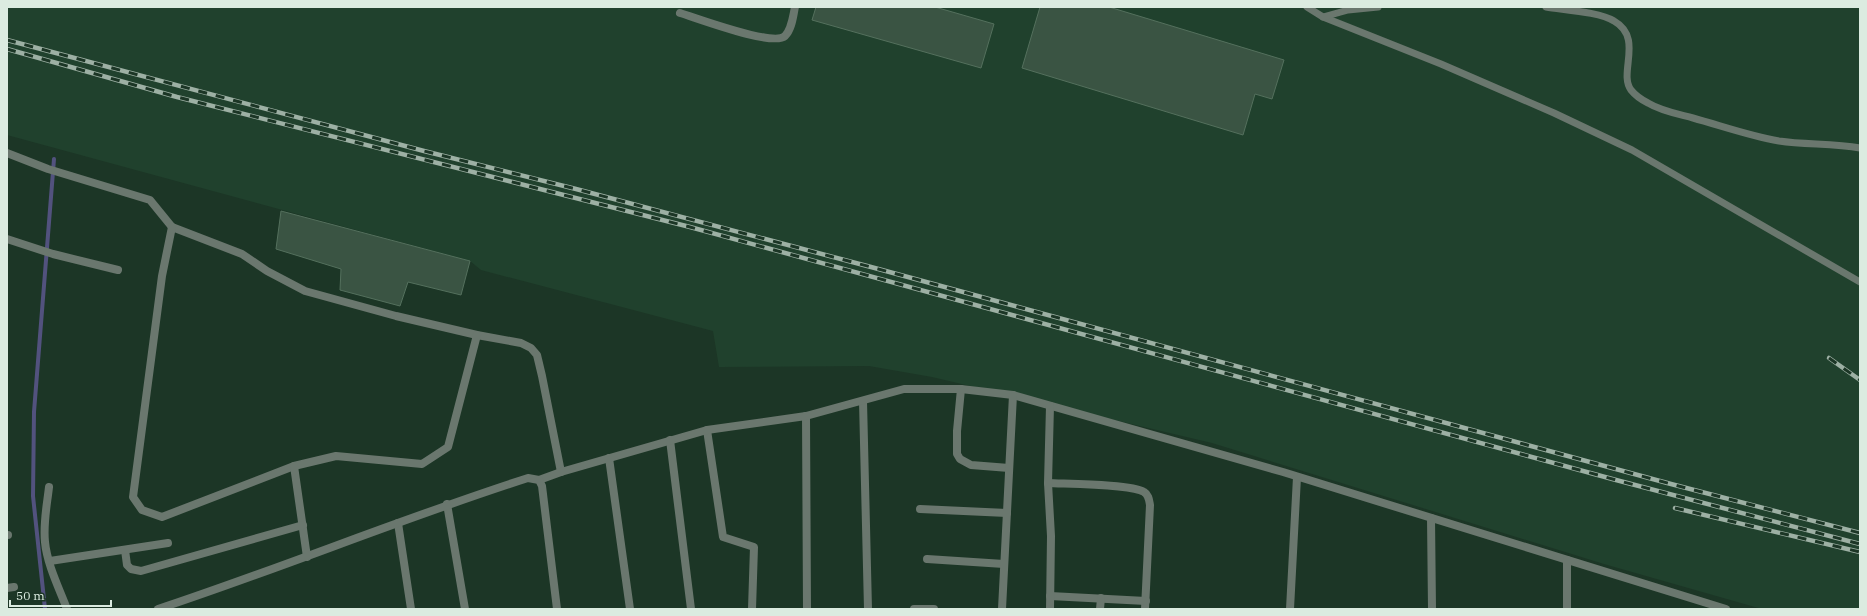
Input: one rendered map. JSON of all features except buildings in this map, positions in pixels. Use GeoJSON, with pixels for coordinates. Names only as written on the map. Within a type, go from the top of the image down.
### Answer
{"type":"FeatureCollection","features":[{"type":"Feature","properties":{"kind":"street"},"geometry":{"type":"LineString","coordinates":[[680,13],[760,38],[775,40],[784,36],[789,30],[795,7]]}},
{"type":"Feature","properties":{"kind":"street"},"geometry":{"type":"LineString","coordinates":[[7,153],[48,169],[150,200],[172,227],[242,254],[267,271],[305,291],[396,316],[521,343],[531,348],[537,355],[561,472]]}},
{"type":"Feature","properties":{"kind":"street"},"geometry":{"type":"LineString","coordinates":[[172,227],[162,276],[133,497],[142,510],[162,517],[294,466],[336,456],[422,464],[448,447],[477,334]]}},
{"type":"Feature","properties":{"kind":"street"},"geometry":{"type":"LineString","coordinates":[[7,239],[38,250],[118,270]]}},
{"type":"Feature","properties":{"kind":"street"},"geometry":{"type":"LineString","coordinates":[[961,388],[957,431],[957,454],[960,459],[971,466],[1009,468]]}},
{"type":"Feature","properties":{"kind":"street"},"geometry":{"type":"LineString","coordinates":[[158,609],[241,582],[447,504],[528,478],[539,480],[561,472],[707,430],[806,416],[904,389],[961,388],[1013,395],[1297,477],[1726,609]]}},
{"type":"Feature","properties":{"kind":"street"},"geometry":{"type":"LineString","coordinates":[[1002,609],[1013,395]]}},
{"type":"Feature","properties":{"kind":"street"},"geometry":{"type":"LineString","coordinates":[[863,401],[868,609]]}},
{"type":"Feature","properties":{"kind":"street"},"geometry":{"type":"LineString","coordinates":[[1050,406],[1048,483],[1051,536],[1050,609]]}},
{"type":"Feature","properties":{"kind":"street"},"geometry":{"type":"LineString","coordinates":[[806,416],[807,609]]}},
{"type":"Feature","properties":{"kind":"street"},"geometry":{"type":"LineString","coordinates":[[707,430],[723,537],[754,547],[752,609]]}},
{"type":"Feature","properties":{"kind":"street"},"geometry":{"type":"LineString","coordinates":[[670,440],[691,609]]}},
{"type":"Feature","properties":{"kind":"street"},"geometry":{"type":"LineString","coordinates":[[609,458],[630,609]]}},
{"type":"Feature","properties":{"kind":"street"},"geometry":{"type":"LineString","coordinates":[[294,466],[308,557]]}},
{"type":"Feature","properties":{"kind":"street"},"geometry":{"type":"LineString","coordinates":[[1290,609],[1297,477]]}},
{"type":"Feature","properties":{"kind":"street"},"geometry":{"type":"LineString","coordinates":[[539,480],[542,486],[557,609]]}},
{"type":"Feature","properties":{"kind":"street"},"geometry":{"type":"LineString","coordinates":[[1048,483],[1129,487],[1145,492],[1150,505],[1146,605],[1101,598],[1050,596]]}},
{"type":"Feature","properties":{"kind":"street"},"geometry":{"type":"LineString","coordinates":[[49,487],[45,543],[67,609]]}},
{"type":"Feature","properties":{"kind":"street"},"geometry":{"type":"LineString","coordinates":[[447,504],[464,609]]}},
{"type":"Feature","properties":{"kind":"street"},"geometry":{"type":"LineString","coordinates":[[920,509],[1007,513]]}},
{"type":"Feature","properties":{"kind":"street"},"geometry":{"type":"LineString","coordinates":[[1431,518],[1432,609]]}},
{"type":"Feature","properties":{"kind":"street"},"geometry":{"type":"LineString","coordinates":[[398,523],[411,609]]}},
{"type":"Feature","properties":{"kind":"street"},"geometry":{"type":"LineString","coordinates":[[125,550],[127,565],[131,569],[141,571],[303,525]]}},
{"type":"Feature","properties":{"kind":"street"},"geometry":{"type":"LineString","coordinates":[[50,561],[168,543]]}},
{"type":"Feature","properties":{"kind":"street"},"geometry":{"type":"LineString","coordinates":[[927,559],[1004,564]]}},
{"type":"Feature","properties":{"kind":"street"},"geometry":{"type":"LineString","coordinates":[[1567,560],[1567,609]]}},
{"type":"Feature","properties":{"kind":"street"},"geometry":{"type":"LineString","coordinates":[[1100,609],[1101,598]]}},
{"type":"Feature","properties":{"kind":"street"},"geometry":{"type":"LineString","coordinates":[[914,609],[934,609]]}},
{"type":"Feature","properties":{"kind":"lane"},"geometry":{"type":"LineString","coordinates":[[1307,7],[1323,17],[1441,64],[1554,113],[1632,150],[1860,282]]}},
{"type":"Feature","properties":{"kind":"lane"},"geometry":{"type":"LineString","coordinates":[[1323,17],[1348,10],[1378,7]]}},
{"type":"Feature","properties":{"kind":"lane"},"geometry":{"type":"LineString","coordinates":[[1546,7],[1598,16],[1613,20],[1623,26],[1627,34],[1629,45],[1628,80],[1630,89],[1649,104],[1664,110],[1755,136],[1780,141],[1845,145],[1860,148]]}},
{"type":"Feature","properties":{"kind":"shaded area"},"geometry":{"type":"Polygon","coordinates":[[[7,7],[1860,7],[1860,609],[1762,609],[1604,564],[1212,443],[932,377],[869,366],[719,367],[713,331],[481,270],[470,261],[7,135],[7,7]]]}},
{"type":"Feature","properties":{"kind":"waterway"},"geometry":{"type":"LineString","coordinates":[[45,609],[33,496],[34,412],[54,159]]}},
{"type":"Feature","properties":{"kind":"railway"},"geometry":{"type":"LineString","coordinates":[[7,40],[424,151],[576,189],[871,267],[1671,484],[1860,533]]}},
{"type":"Feature","properties":{"kind":"railway"},"geometry":{"type":"LineString","coordinates":[[7,49],[177,97],[690,227],[1616,480],[1860,544]]}},
{"type":"Feature","properties":{"kind":"railway"},"geometry":{"type":"LineString","coordinates":[[1829,358],[1860,380]]}},
{"type":"Feature","properties":{"kind":"railway"},"geometry":{"type":"LineString","coordinates":[[1675,508],[1860,552]]}}]}
